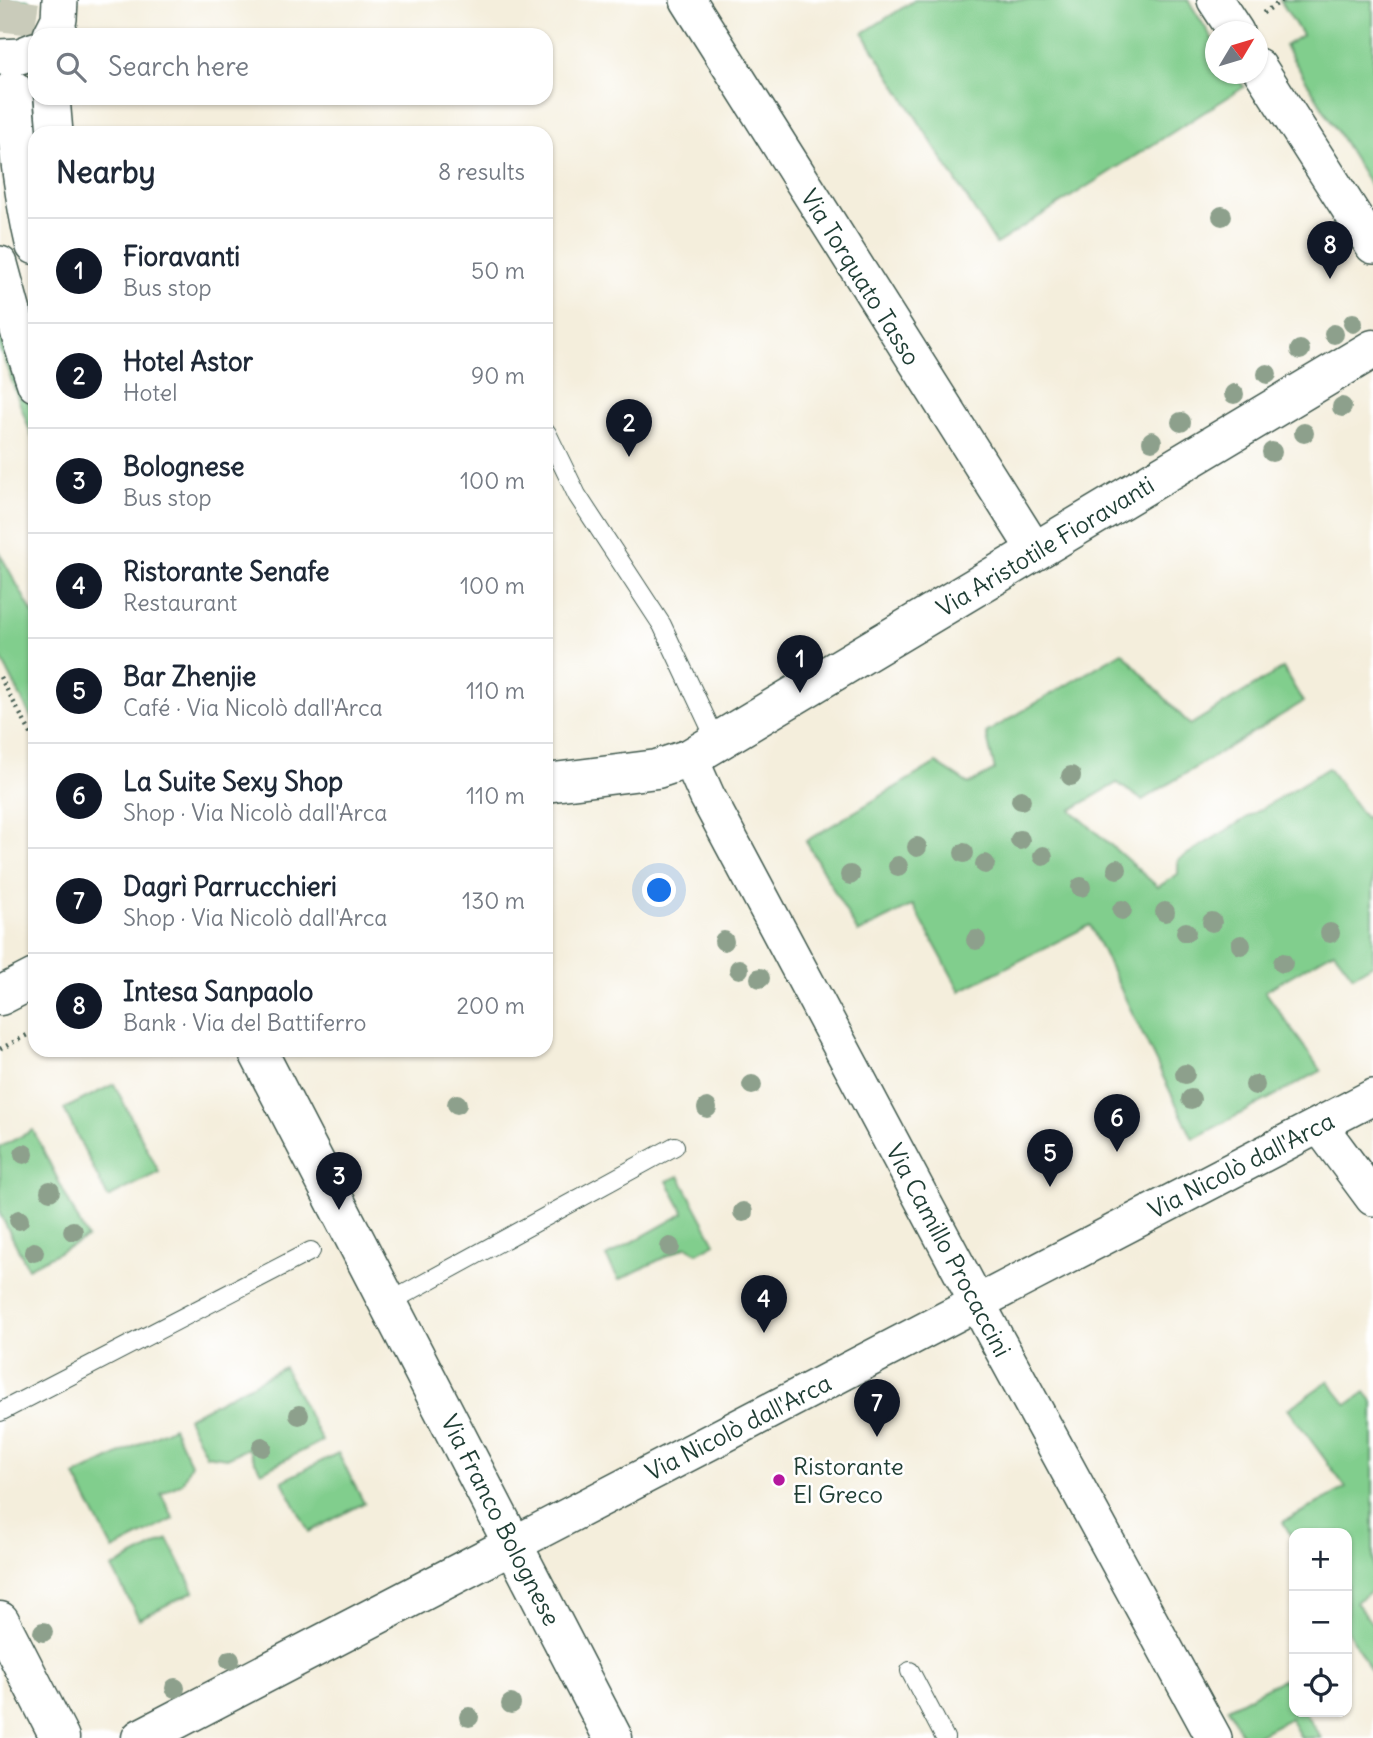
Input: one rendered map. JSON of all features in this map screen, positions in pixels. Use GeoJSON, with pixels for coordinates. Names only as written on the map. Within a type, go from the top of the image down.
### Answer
{"type":"FeatureCollection","features":[{"type":"Feature","properties":{"kind":"street"},"geometry":{"type":"LineString","coordinates":[[54,28],[59,19],[60,0]]}},
{"type":"Feature","properties":{"kind":"street"},"geometry":{"type":"LineString","coordinates":[[1216,0],[1229,21]]}},
{"type":"Feature","properties":{"kind":"street","name":"Via Torquato Tasso"},"geometry":{"type":"LineString","coordinates":[[703,6],[1035,552]]}},
{"type":"Feature","properties":{"kind":"street"},"geometry":{"type":"LineString","coordinates":[[28,53],[20,56],[6,73],[28,208]]}},
{"type":"Feature","properties":{"kind":"street"},"geometry":{"type":"LineString","coordinates":[[1268,82],[1373,246]]}},
{"type":"Feature","properties":{"kind":"street"},"geometry":{"type":"LineString","coordinates":[[53,105],[54,126]]}},
{"type":"Feature","properties":{"kind":"street"},"geometry":{"type":"LineString","coordinates":[[0,264],[28,362]]}},
{"type":"Feature","properties":{"kind":"street","name":"Via Aristotile Fioravanti"},"geometry":{"type":"LineString","coordinates":[[553,782],[657,769],[704,750],[1373,349]]}},
{"type":"Feature","properties":{"kind":"street","name":"Via Camillo Procaccini"},"geometry":{"type":"LineString","coordinates":[[704,750],[707,796],[977,1303],[1214,1738]]}},
{"type":"Feature","properties":{"kind":"street"},"geometry":{"type":"LineString","coordinates":[[0,996],[28,982]]}},
{"type":"Feature","properties":{"kind":"street","name":"Via Franco Bolognese"},"geometry":{"type":"LineString","coordinates":[[261,1057],[613,1738]]}},
{"type":"Feature","properties":{"kind":"street","name":"Via Nicolò dall'Arca"},"geometry":{"type":"LineString","coordinates":[[141,1738],[1373,1097]]}},
{"type":"Feature","properties":{"kind":"street"},"geometry":{"type":"LineString","coordinates":[[1319,1125],[1373,1198]]}},
{"type":"Feature","properties":{"kind":"street"},"geometry":{"type":"LineString","coordinates":[[0,1621],[60,1738]]}},
{"type":"Feature","properties":{"kind":"lane"},"geometry":{"type":"LineString","coordinates":[[553,444],[577,495],[662,625],[704,750]]}},
{"type":"Feature","properties":{"kind":"lane"},"geometry":{"type":"LineString","coordinates":[[388,1303],[675,1146]]}},
{"type":"Feature","properties":{"kind":"lane"},"geometry":{"type":"LineString","coordinates":[[0,1412],[311,1251]]}},
{"type":"Feature","properties":{"kind":"lane"},"geometry":{"type":"LineString","coordinates":[[910,1671],[945,1738]]}},
{"type":"Feature","properties":{"kind":"path"},"geometry":{"type":"LineString","coordinates":[[0,677],[28,728]]}},
{"type":"Feature","properties":{"kind":"path"},"geometry":{"type":"LineString","coordinates":[[0,1049],[28,1035]]}},
{"type":"Feature","properties":{"kind":"green space"},"geometry":{"type":"Polygon","coordinates":[[[0,0],[29,0],[29,13],[18,24],[0,23],[0,0]]]}},
{"type":"Feature","properties":{"kind":"green space"},"geometry":{"type":"Polygon","coordinates":[[[915,0],[1188,0],[1205,27],[1205,84],[1242,84],[1244,87],[996,244],[863,33],[915,0]]]}},
{"type":"Feature","properties":{"kind":"green space"},"geometry":{"type":"Polygon","coordinates":[[[1280,0],[1373,0],[1373,190],[1285,46],[1302,35],[1280,0]]]}},
{"type":"Feature","properties":{"kind":"green space"},"geometry":{"type":"Polygon","coordinates":[[[3,335],[28,400],[28,426],[0,349],[0,337],[3,335]]]}},
{"type":"Feature","properties":{"kind":"green space"},"geometry":{"type":"Polygon","coordinates":[[[0,554],[28,604],[28,711],[0,656],[0,554]]]}},
{"type":"Feature","properties":{"kind":"green space"},"geometry":{"type":"Polygon","coordinates":[[[1122,652],[1190,725],[1283,668],[1303,702],[1142,800],[1117,783],[1071,810],[1158,887],[1178,874],[1178,860],[1328,768],[1365,818],[1373,813],[1373,964],[1353,976],[1334,951],[1265,991],[1321,1071],[1193,1139],[1090,925],[960,991],[913,905],[858,933],[806,841],[936,763],[969,784],[995,770],[986,733],[1122,652]]]}},
{"type":"Feature","properties":{"kind":"green space"},"geometry":{"type":"Polygon","coordinates":[[[114,1084],[159,1172],[108,1198],[64,1109],[114,1084]]]}},
{"type":"Feature","properties":{"kind":"green space"},"geometry":{"type":"Polygon","coordinates":[[[33,1130],[87,1238],[28,1268],[0,1214],[0,1147],[33,1130]]]}},
{"type":"Feature","properties":{"kind":"green space"},"geometry":{"type":"Polygon","coordinates":[[[679,1176],[715,1243],[697,1253],[687,1246],[619,1280],[606,1257],[684,1213],[667,1181],[679,1176]]]}},
{"type":"Feature","properties":{"kind":"green space"},"geometry":{"type":"Polygon","coordinates":[[[284,1367],[322,1441],[261,1472],[248,1448],[227,1458],[206,1455],[187,1418],[284,1367]]]}},
{"type":"Feature","properties":{"kind":"green space"},"geometry":{"type":"Polygon","coordinates":[[[1328,1381],[1347,1405],[1365,1392],[1373,1402],[1373,1590],[1356,1602],[1373,1625],[1373,1674],[1352,1638],[1352,1528],[1289,1528],[1289,1532],[1283,1522],[1346,1488],[1288,1409],[1328,1381]]]}},
{"type":"Feature","properties":{"kind":"green space"},"geometry":{"type":"Polygon","coordinates":[[[173,1427],[191,1464],[182,1483],[161,1494],[174,1519],[113,1550],[75,1476],[173,1427]]]}},
{"type":"Feature","properties":{"kind":"green space"},"geometry":{"type":"Polygon","coordinates":[[[338,1453],[364,1503],[309,1532],[282,1481],[338,1453]]]}},
{"type":"Feature","properties":{"kind":"green space"},"geometry":{"type":"Polygon","coordinates":[[[168,1539],[194,1591],[139,1619],[112,1568],[168,1539]]]}},
{"type":"Feature","properties":{"kind":"green space"},"geometry":{"type":"Polygon","coordinates":[[[1283,1679],[1289,1689],[1289,1717],[1307,1717],[1321,1738],[1301,1738],[1290,1718],[1252,1738],[1243,1738],[1228,1708],[1283,1679]]]}},
{"type":"Feature","properties":{"kind":"tunnel"},"geometry":{"type":"LineString","coordinates":[[13,90],[14,45],[20,0]]}},
{"type":"Feature","properties":{"kind":"place","name":"Intesa Sanpaolo"},"geometry":{"type":"Point","coordinates":[1330,279]}},
{"type":"Feature","properties":{"kind":"place","name":"Hotel Astor"},"geometry":{"type":"Point","coordinates":[629,457]}},
{"type":"Feature","properties":{"kind":"place","name":"Fioravanti"},"geometry":{"type":"Point","coordinates":[800,693]}},
{"type":"Feature","properties":{"kind":"place","name":"La Suite Sexy Shop"},"geometry":{"type":"Point","coordinates":[1117,1152]}},
{"type":"Feature","properties":{"kind":"place","name":"Bar Zhenjie"},"geometry":{"type":"Point","coordinates":[1050,1187]}},
{"type":"Feature","properties":{"kind":"place","name":"Bolognese"},"geometry":{"type":"Point","coordinates":[339,1210]}},
{"type":"Feature","properties":{"kind":"place","name":"Ristorante Senafe"},"geometry":{"type":"Point","coordinates":[764,1333]}},
{"type":"Feature","properties":{"kind":"place","name":"Dagrì Parrucchieri"},"geometry":{"type":"Point","coordinates":[877,1437]}},
{"type":"Feature","properties":{"kind":"place","name":"Ristorante El Greco"},"geometry":{"type":"Point","coordinates":[779,1480]}}]}
